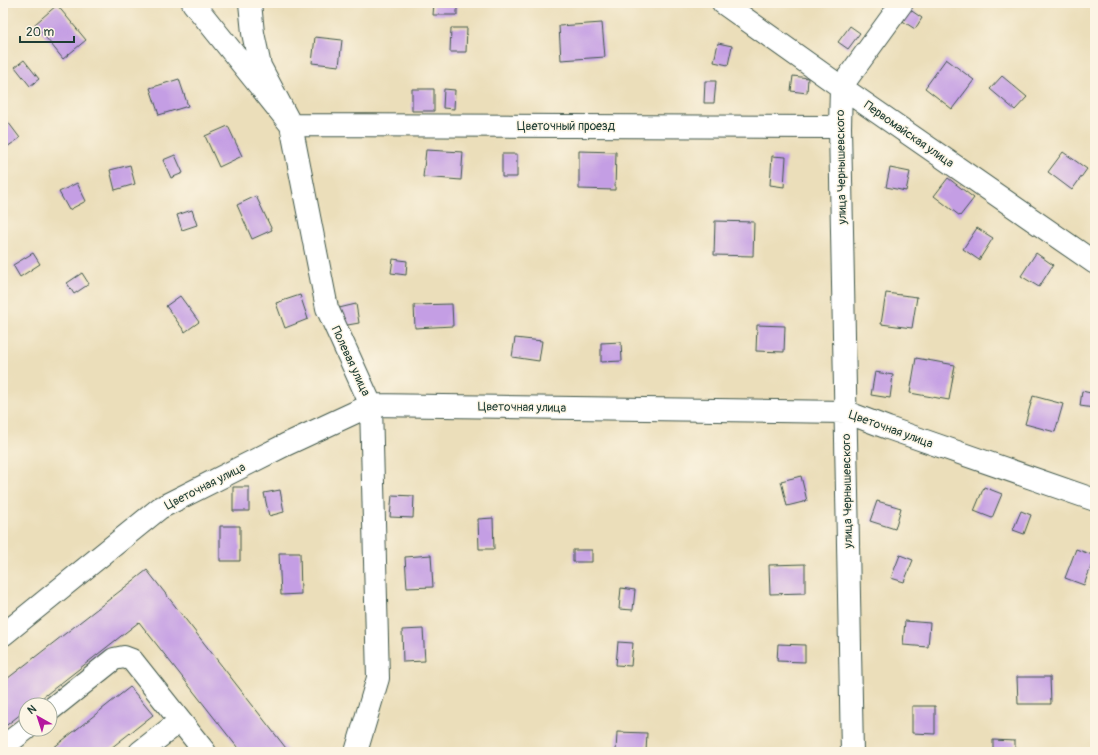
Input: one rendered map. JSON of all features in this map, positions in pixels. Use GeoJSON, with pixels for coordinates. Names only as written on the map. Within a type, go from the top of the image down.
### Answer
{"type":"FeatureCollection","features":[{"type":"Feature","properties":{"kind":"street"},"geometry":{"type":"LineString","coordinates":[[193,3],[291,126]]}},
{"type":"Feature","properties":{"kind":"street","name":"Полевая улица"},"geometry":{"type":"LineString","coordinates":[[250,3],[253,33],[260,66],[291,126],[327,308],[371,405],[378,678],[356,752]]}},
{"type":"Feature","properties":{"kind":"street","name":"Первомайская улица"},"geometry":{"type":"LineString","coordinates":[[723,3],[841,87],[1095,263]]}},
{"type":"Feature","properties":{"kind":"street"},"geometry":{"type":"LineString","coordinates":[[841,87],[902,3]]}},
{"type":"Feature","properties":{"kind":"street","name":"улица Чернышевского"},"geometry":{"type":"LineString","coordinates":[[841,87],[840,127],[852,752]]}},
{"type":"Feature","properties":{"kind":"street","name":"Цветочный проезд"},"geometry":{"type":"LineString","coordinates":[[291,126],[840,127]]}},
{"type":"Feature","properties":{"kind":"street","name":"Цветочная улица"},"geometry":{"type":"LineString","coordinates":[[3,635],[160,508],[285,445],[371,405],[846,412],[1095,500]]}},
{"type":"Feature","properties":{"kind":"street"},"geometry":{"type":"LineString","coordinates":[[58,704],[114,659],[124,656],[132,660],[205,752]]}},
{"type":"Feature","properties":{"kind":"street"},"geometry":{"type":"LineString","coordinates":[[140,752],[180,721]]}},
{"type":"Feature","properties":{"kind":"street"},"geometry":{"type":"LineString","coordinates":[[3,747],[18,735]]}},
{"type":"Feature","properties":{"kind":"building"},"geometry":{"type":"Polygon","coordinates":[[[434,3],[457,3],[457,15],[433,15],[434,3]]]}},
{"type":"Feature","properties":{"kind":"building"},"geometry":{"type":"Polygon","coordinates":[[[57,5],[86,40],[63,59],[35,24],[57,5]]]}},
{"type":"Feature","properties":{"kind":"building"},"geometry":{"type":"Polygon","coordinates":[[[909,9],[922,18],[915,29],[901,20],[909,9]]]}},
{"type":"Feature","properties":{"kind":"building"},"geometry":{"type":"Polygon","coordinates":[[[602,23],[605,57],[561,60],[559,26],[602,23]]]}},
{"type":"Feature","properties":{"kind":"building"},"geometry":{"type":"Polygon","coordinates":[[[850,26],[860,33],[848,49],[838,42],[850,26]]]}},
{"type":"Feature","properties":{"kind":"building"},"geometry":{"type":"Polygon","coordinates":[[[451,28],[467,28],[466,52],[450,52],[451,28]]]}},
{"type":"Feature","properties":{"kind":"building"},"geometry":{"type":"Polygon","coordinates":[[[315,37],[342,40],[339,66],[312,63],[315,37]]]}},
{"type":"Feature","properties":{"kind":"building"},"geometry":{"type":"Polygon","coordinates":[[[718,43],[732,46],[728,65],[714,62],[718,43]]]}},
{"type":"Feature","properties":{"kind":"building"},"geometry":{"type":"Polygon","coordinates":[[[946,59],[974,80],[952,109],[925,88],[946,59]]]}},
{"type":"Feature","properties":{"kind":"building"},"geometry":{"type":"Polygon","coordinates":[[[24,60],[39,79],[30,86],[15,67],[24,60]]]}},
{"type":"Feature","properties":{"kind":"building"},"geometry":{"type":"Polygon","coordinates":[[[793,76],[808,78],[807,93],[791,91],[793,76]]]}},
{"type":"Feature","properties":{"kind":"building"},"geometry":{"type":"Polygon","coordinates":[[[1002,76],[1027,97],[1015,110],[990,89],[1002,76]]]}},
{"type":"Feature","properties":{"kind":"building"},"geometry":{"type":"Polygon","coordinates":[[[179,79],[188,106],[159,115],[150,88],[179,79]]]}},
{"type":"Feature","properties":{"kind":"building"},"geometry":{"type":"Polygon","coordinates":[[[705,81],[716,81],[714,103],[704,103],[705,81]]]}},
{"type":"Feature","properties":{"kind":"building"},"geometry":{"type":"Polygon","coordinates":[[[412,89],[434,89],[434,111],[412,111],[412,89]]]}},
{"type":"Feature","properties":{"kind":"building"},"geometry":{"type":"Polygon","coordinates":[[[444,89],[455,90],[454,109],[443,108],[444,89]]]}},
{"type":"Feature","properties":{"kind":"building"},"geometry":{"type":"Polygon","coordinates":[[[8,122],[20,138],[4,149],[3,126],[8,122]]]}},
{"type":"Feature","properties":{"kind":"building"},"geometry":{"type":"Polygon","coordinates":[[[228,126],[242,156],[219,167],[205,136],[228,126]]]}},
{"type":"Feature","properties":{"kind":"building"},"geometry":{"type":"Polygon","coordinates":[[[426,150],[463,152],[461,180],[423,177],[426,150]]]}},
{"type":"Feature","properties":{"kind":"building"},"geometry":{"type":"Polygon","coordinates":[[[579,151],[616,152],[615,190],[579,189],[579,151]]]}},
{"type":"Feature","properties":{"kind":"building"},"geometry":{"type":"Polygon","coordinates":[[[1063,152],[1087,169],[1072,190],[1048,172],[1063,152]]]}},
{"type":"Feature","properties":{"kind":"building"},"geometry":{"type":"Polygon","coordinates":[[[502,154],[517,154],[517,177],[502,177],[502,154]]]}},
{"type":"Feature","properties":{"kind":"building"},"geometry":{"type":"Polygon","coordinates":[[[175,155],[183,173],[171,178],[163,160],[175,155]]]}},
{"type":"Feature","properties":{"kind":"building"},"geometry":{"type":"Polygon","coordinates":[[[772,156],[786,157],[784,187],[770,185],[772,156]]]}},
{"type":"Feature","properties":{"kind":"building"},"geometry":{"type":"Polygon","coordinates":[[[130,165],[135,184],[115,190],[110,170],[130,165]]]}},
{"type":"Feature","properties":{"kind":"building"},"geometry":{"type":"Polygon","coordinates":[[[890,168],[910,172],[906,191],[886,187],[890,168]]]}},
{"type":"Feature","properties":{"kind":"building"},"geometry":{"type":"Polygon","coordinates":[[[948,178],[974,198],[960,216],[934,196],[948,178]]]}},
{"type":"Feature","properties":{"kind":"building"},"geometry":{"type":"Polygon","coordinates":[[[77,183],[86,201],[69,210],[59,192],[77,183]]]}},
{"type":"Feature","properties":{"kind":"building"},"geometry":{"type":"Polygon","coordinates":[[[256,196],[272,230],[252,239],[237,205],[256,196]]]}},
{"type":"Feature","properties":{"kind":"building"},"geometry":{"type":"Polygon","coordinates":[[[192,210],[197,225],[182,230],[177,215],[192,210]]]}},
{"type":"Feature","properties":{"kind":"building"},"geometry":{"type":"Polygon","coordinates":[[[715,221],[754,222],[753,256],[714,255],[715,221]]]}},
{"type":"Feature","properties":{"kind":"building"},"geometry":{"type":"Polygon","coordinates":[[[977,228],[993,238],[979,260],[963,249],[977,228]]]}},
{"type":"Feature","properties":{"kind":"building"},"geometry":{"type":"Polygon","coordinates":[[[33,253],[40,264],[20,277],[13,265],[33,253]]]}},
{"type":"Feature","properties":{"kind":"building"},"geometry":{"type":"Polygon","coordinates":[[[1036,253],[1053,265],[1039,287],[1021,276],[1036,253]]]}},
{"type":"Feature","properties":{"kind":"building"},"geometry":{"type":"Polygon","coordinates":[[[393,259],[407,261],[406,275],[391,273],[393,259]]]}},
{"type":"Feature","properties":{"kind":"building"},"geometry":{"type":"Polygon","coordinates":[[[82,273],[89,284],[74,294],[67,283],[82,273]]]}},
{"type":"Feature","properties":{"kind":"building"},"geometry":{"type":"Polygon","coordinates":[[[886,293],[917,297],[912,328],[881,324],[886,293]]]}},
{"type":"Feature","properties":{"kind":"building"},"geometry":{"type":"Polygon","coordinates":[[[300,295],[308,319],[285,328],[276,303],[300,295]]]}},
{"type":"Feature","properties":{"kind":"building"},"geometry":{"type":"Polygon","coordinates":[[[180,296],[199,322],[185,332],[166,306],[180,296]]]}},
{"type":"Feature","properties":{"kind":"building"},"geometry":{"type":"Polygon","coordinates":[[[356,304],[359,323],[342,326],[339,308],[356,304]]]}},
{"type":"Feature","properties":{"kind":"building"},"geometry":{"type":"Polygon","coordinates":[[[452,304],[453,326],[415,328],[414,305],[452,304]]]}},
{"type":"Feature","properties":{"kind":"building"},"geometry":{"type":"Polygon","coordinates":[[[757,325],[785,326],[784,352],[756,351],[757,325]]]}},
{"type":"Feature","properties":{"kind":"building"},"geometry":{"type":"Polygon","coordinates":[[[515,338],[542,341],[539,361],[512,357],[515,338]]]}},
{"type":"Feature","properties":{"kind":"building"},"geometry":{"type":"Polygon","coordinates":[[[621,342],[622,361],[601,362],[601,343],[621,342]]]}},
{"type":"Feature","properties":{"kind":"building"},"geometry":{"type":"Polygon","coordinates":[[[916,358],[955,365],[949,400],[910,393],[916,358]]]}},
{"type":"Feature","properties":{"kind":"building"},"geometry":{"type":"Polygon","coordinates":[[[875,372],[893,375],[890,398],[871,395],[875,372]]]}},
{"type":"Feature","properties":{"kind":"building"},"geometry":{"type":"Polygon","coordinates":[[[1082,391],[1095,394],[1094,408],[1080,406],[1082,391]]]}},
{"type":"Feature","properties":{"kind":"building"},"geometry":{"type":"Polygon","coordinates":[[[1033,396],[1063,404],[1055,432],[1025,424],[1033,396]]]}},
{"type":"Feature","properties":{"kind":"building"},"geometry":{"type":"Polygon","coordinates":[[[801,476],[807,501],[787,506],[781,481],[801,476]]]}},
{"type":"Feature","properties":{"kind":"building"},"geometry":{"type":"Polygon","coordinates":[[[233,487],[249,487],[249,511],[233,511],[233,487]]]}},
{"type":"Feature","properties":{"kind":"building"},"geometry":{"type":"Polygon","coordinates":[[[984,487],[1002,494],[992,518],[974,511],[984,487]]]}},
{"type":"Feature","properties":{"kind":"building"},"geometry":{"type":"Polygon","coordinates":[[[280,490],[284,512],[269,516],[264,493],[280,490]]]}},
{"type":"Feature","properties":{"kind":"building"},"geometry":{"type":"Polygon","coordinates":[[[392,495],[414,496],[413,518],[390,517],[392,495]]]}},
{"type":"Feature","properties":{"kind":"building"},"geometry":{"type":"Polygon","coordinates":[[[877,501],[901,508],[895,529],[870,521],[877,501]]]}},
{"type":"Feature","properties":{"kind":"building"},"geometry":{"type":"Polygon","coordinates":[[[1021,511],[1031,515],[1024,534],[1013,530],[1021,511]]]}},
{"type":"Feature","properties":{"kind":"building"},"geometry":{"type":"Polygon","coordinates":[[[493,518],[494,549],[479,549],[478,519],[493,518]]]}},
{"type":"Feature","properties":{"kind":"building"},"geometry":{"type":"Polygon","coordinates":[[[220,526],[240,526],[240,561],[220,561],[220,526]]]}},
{"type":"Feature","properties":{"kind":"building"},"geometry":{"type":"Polygon","coordinates":[[[1076,549],[1095,556],[1084,585],[1065,578],[1076,549]]]}},
{"type":"Feature","properties":{"kind":"building"},"geometry":{"type":"Polygon","coordinates":[[[573,550],[592,550],[592,562],[573,562],[573,550]]]}},
{"type":"Feature","properties":{"kind":"building"},"geometry":{"type":"Polygon","coordinates":[[[279,553],[300,553],[301,594],[281,595],[279,553]]]}},
{"type":"Feature","properties":{"kind":"building"},"geometry":{"type":"Polygon","coordinates":[[[431,555],[433,587],[407,588],[405,557],[431,555]]]}},
{"type":"Feature","properties":{"kind":"building"},"geometry":{"type":"Polygon","coordinates":[[[900,555],[913,560],[904,582],[891,578],[900,555]]]}},
{"type":"Feature","properties":{"kind":"building"},"geometry":{"type":"Polygon","coordinates":[[[805,564],[805,593],[770,594],[769,565],[805,564]]]}},
{"type":"Feature","properties":{"kind":"building"},"geometry":{"type":"Polygon","coordinates":[[[147,570],[289,752],[241,752],[139,622],[43,697],[18,697],[18,716],[3,728],[3,682],[147,570]]]}},
{"type":"Feature","properties":{"kind":"building"},"geometry":{"type":"Polygon","coordinates":[[[621,588],[635,590],[633,610],[619,609],[621,588]]]}},
{"type":"Feature","properties":{"kind":"building"},"geometry":{"type":"Polygon","coordinates":[[[905,621],[930,623],[928,647],[903,645],[905,621]]]}},
{"type":"Feature","properties":{"kind":"building"},"geometry":{"type":"Polygon","coordinates":[[[423,629],[425,661],[403,662],[402,630],[423,629]]]}},
{"type":"Feature","properties":{"kind":"building"},"geometry":{"type":"Polygon","coordinates":[[[618,642],[633,643],[631,666],[616,665],[618,642]]]}},
{"type":"Feature","properties":{"kind":"building"},"geometry":{"type":"Polygon","coordinates":[[[778,644],[805,645],[805,662],[777,661],[778,644]]]}},
{"type":"Feature","properties":{"kind":"building"},"geometry":{"type":"Polygon","coordinates":[[[1017,677],[1050,677],[1051,704],[1018,704],[1017,677]]]}},
{"type":"Feature","properties":{"kind":"building"},"geometry":{"type":"Polygon","coordinates":[[[130,687],[153,715],[106,752],[48,752],[130,687]]]}},
{"type":"Feature","properties":{"kind":"building"},"geometry":{"type":"Polygon","coordinates":[[[912,706],[935,706],[935,734],[912,733],[912,706]]]}},
{"type":"Feature","properties":{"kind":"building"},"geometry":{"type":"Polygon","coordinates":[[[617,732],[647,733],[646,752],[616,752],[617,732]]]}},
{"type":"Feature","properties":{"kind":"building"},"geometry":{"type":"Polygon","coordinates":[[[993,740],[1015,741],[1015,752],[993,752],[993,740]]]}}]}
